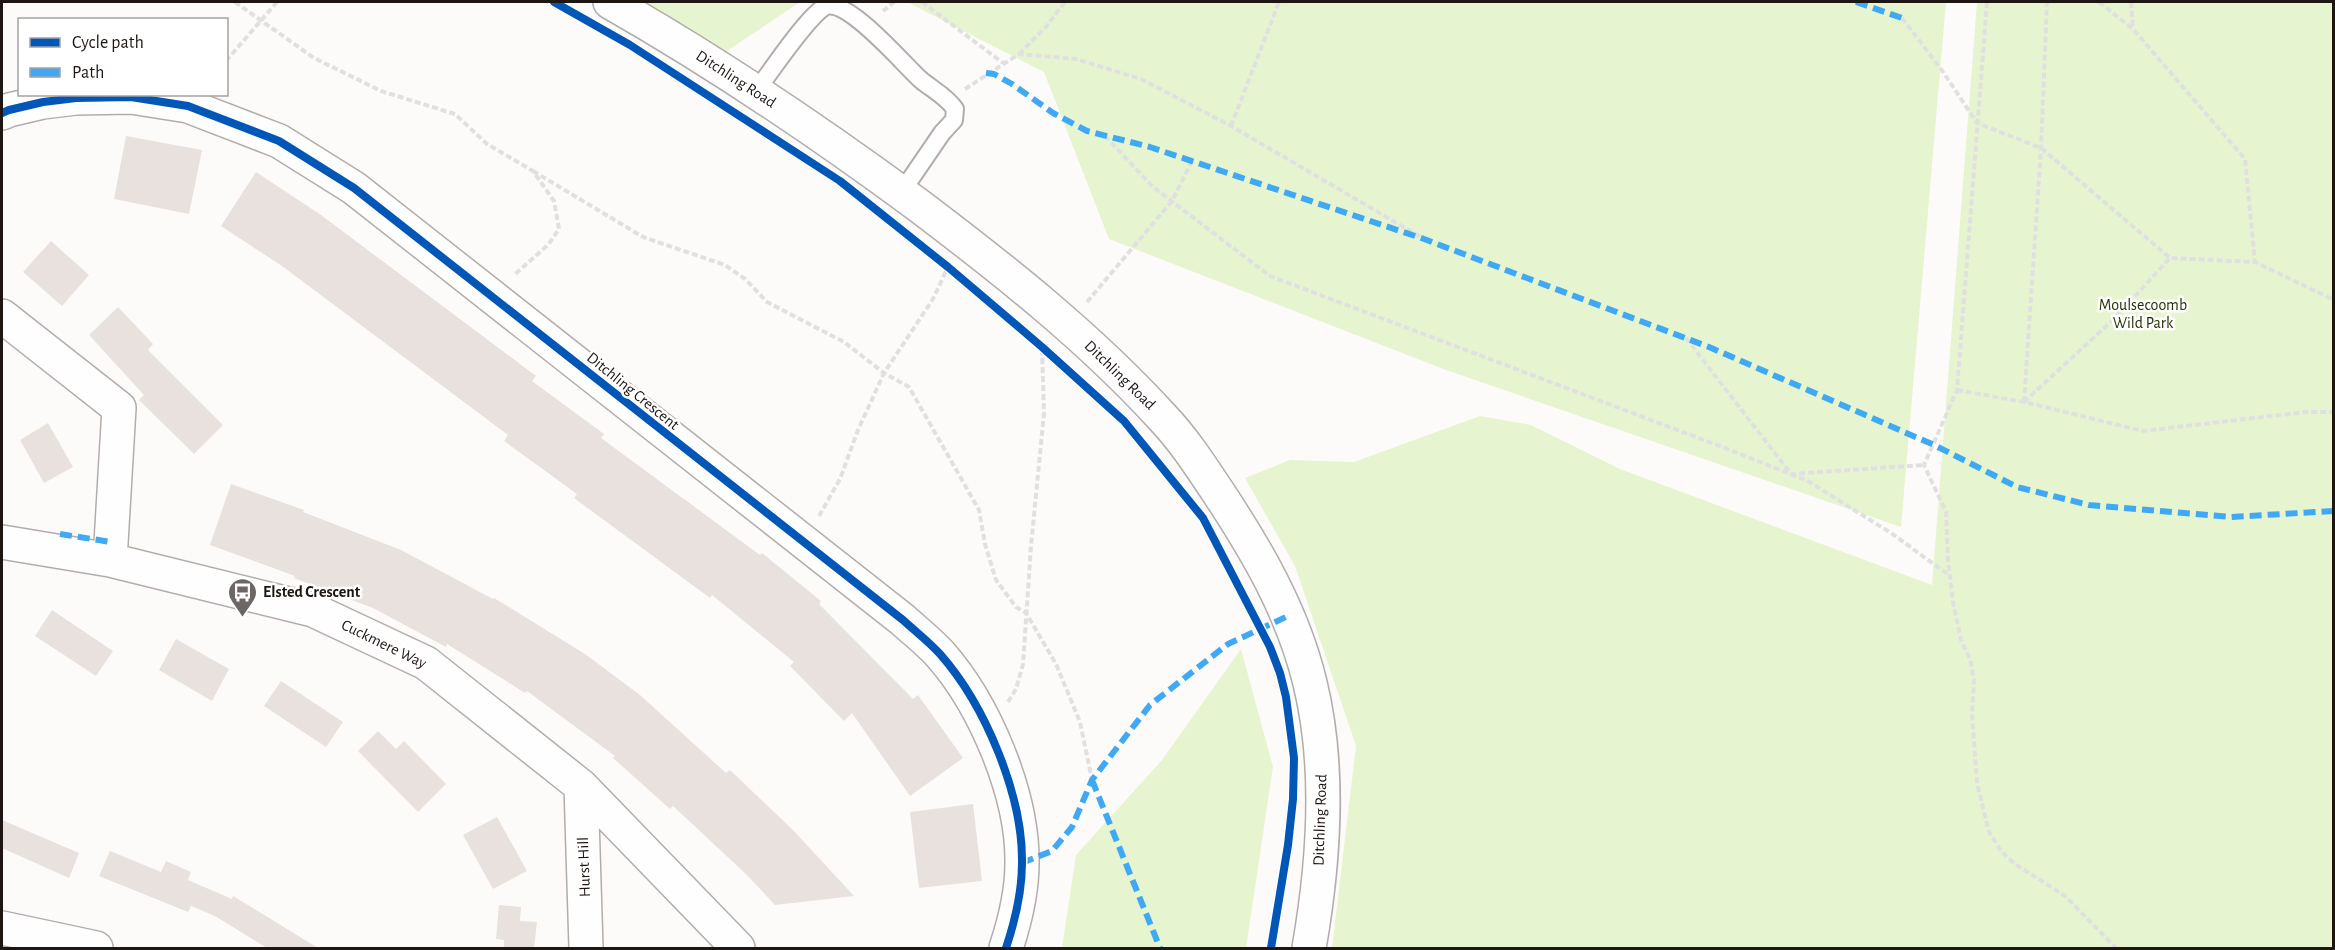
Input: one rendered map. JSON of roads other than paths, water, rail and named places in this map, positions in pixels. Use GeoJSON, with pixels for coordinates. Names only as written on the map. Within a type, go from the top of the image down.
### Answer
{"type":"FeatureCollection","features":[{"type":"Feature","properties":{"kind":"street","name":"Ditchling Road"},"geometry":{"type":"LineString","coordinates":[[610,2],[756,91],[822,135],[970,245],[1067,325],[1164,419],[1204,470],[1246,532],[1288,616],[1309,679],[1318,717],[1322,765],[1320,861],[1317,905],[1309,948]]}},
{"type":"Feature","properties":{"kind":"street","name":"Ditchling Crescent"},"geometry":{"type":"LineString","coordinates":[[2,113],[43,102],[76,98],[131,97],[188,106],[279,141],[354,189],[903,620],[940,653],[963,684],[986,720],[1001,760],[1016,810],[1022,863],[1020,894],[1006,948]]}},
{"type":"Feature","properties":{"kind":"street"},"geometry":{"type":"LineString","coordinates":[[2,316],[119,408],[110,560]]}},
{"type":"Feature","properties":{"kind":"street","name":"Cuckmere Way"},"geometry":{"type":"LineString","coordinates":[[2,542],[110,560],[313,609],[426,663],[581,786],[738,948]]}},
{"type":"Feature","properties":{"kind":"street","name":"Hurst Hill"},"geometry":{"type":"LineString","coordinates":[[581,786],[586,948]]}},
{"type":"Feature","properties":{"kind":"street"},"geometry":{"type":"LineString","coordinates":[[2,928],[96,948]]}},
{"type":"Feature","properties":{"kind":"lane"},"geometry":{"type":"LineString","coordinates":[[756,91],[813,16],[826,6],[833,4],[846,8],[877,34],[921,80],[949,100],[957,115],[901,193]]}},
{"type":"Feature","properties":{"kind":"place","name":"Elsted Crescent"},"geometry":{"type":"Point","coordinates":[242,618]}},
{"type":"Feature","properties":{"kind":"park label","name":"Moulsecoomb Wild Park"},"geometry":{"type":"Point","coordinates":[2143,314]}}]}
